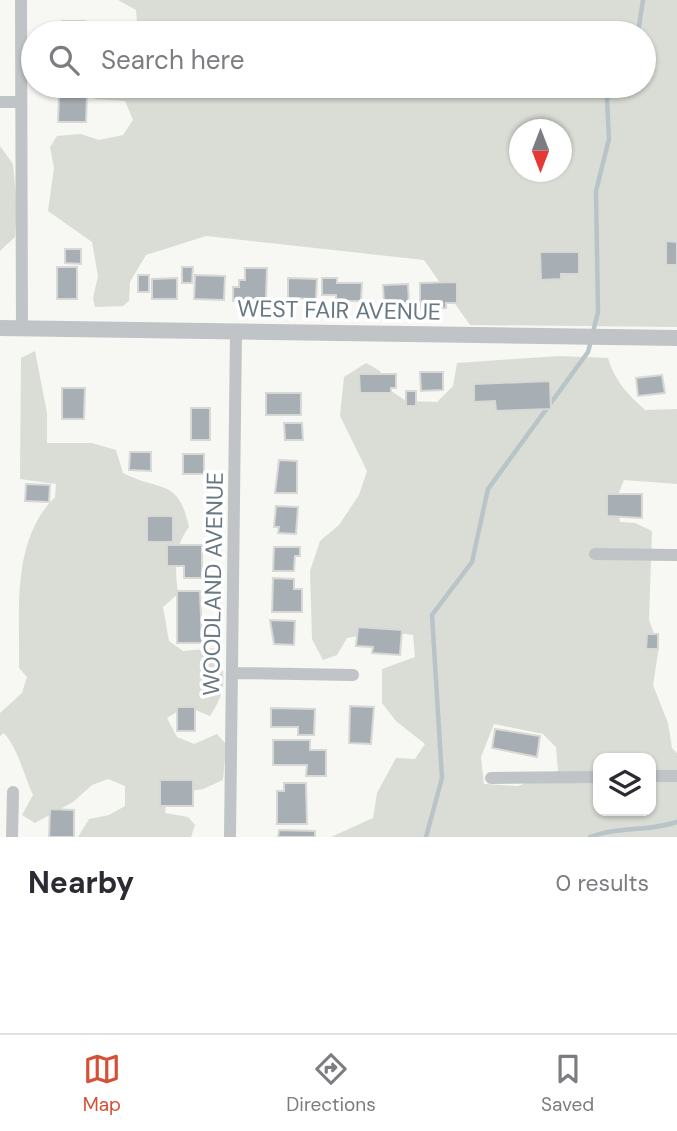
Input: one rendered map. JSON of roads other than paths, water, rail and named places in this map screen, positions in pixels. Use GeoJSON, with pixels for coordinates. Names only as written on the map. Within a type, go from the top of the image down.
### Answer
{"type":"FeatureCollection","features":[{"type":"Feature","properties":{"kind":"street"},"geometry":{"type":"LineString","coordinates":[[21,0],[22,328]]}},
{"type":"Feature","properties":{"kind":"street"},"geometry":{"type":"LineString","coordinates":[[0,102],[21,102]]}},
{"type":"Feature","properties":{"kind":"street","name":"WEST FAIR AVENUE"},"geometry":{"type":"LineString","coordinates":[[0,328],[677,338]]}},
{"type":"Feature","properties":{"kind":"street","name":"WOODLAND AVENUE"},"geometry":{"type":"LineString","coordinates":[[230,837],[236,331]]}},
{"type":"Feature","properties":{"kind":"street"},"geometry":{"type":"LineString","coordinates":[[595,554],[677,555]]}},
{"type":"Feature","properties":{"kind":"street"},"geometry":{"type":"LineString","coordinates":[[234,673],[354,675]]}},
{"type":"Feature","properties":{"kind":"street"},"geometry":{"type":"LineString","coordinates":[[656,776],[677,776]]}},
{"type":"Feature","properties":{"kind":"street"},"geometry":{"type":"LineString","coordinates":[[491,778],[593,777]]}},
{"type":"Feature","properties":{"kind":"street"},"geometry":{"type":"LineString","coordinates":[[12,792],[12,837]]}},
{"type":"Feature","properties":{"kind":"waterway"},"geometry":{"type":"LineString","coordinates":[[640,21],[643,0]]}},
{"type":"Feature","properties":{"kind":"waterway"},"geometry":{"type":"LineString","coordinates":[[593,332],[598,312],[596,191],[609,139],[608,98]]}},
{"type":"Feature","properties":{"kind":"waterway"},"geometry":{"type":"LineString","coordinates":[[426,837],[442,778],[432,615],[472,562],[488,489],[588,352],[591,341]]}},
{"type":"Feature","properties":{"kind":"waterway"},"geometry":{"type":"LineString","coordinates":[[590,837],[612,831],[677,822]]}}]}
